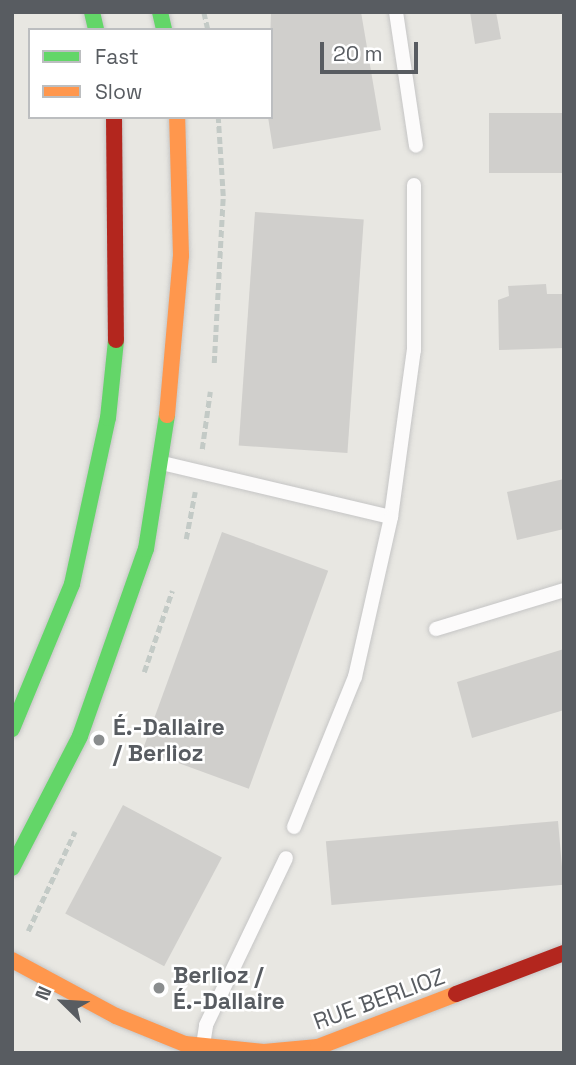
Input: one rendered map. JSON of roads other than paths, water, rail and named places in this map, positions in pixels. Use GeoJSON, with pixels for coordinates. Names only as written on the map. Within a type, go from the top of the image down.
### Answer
{"type":"FeatureCollection","features":[{"type":"Feature","properties":{"kind":"street"},"geometry":{"type":"LineString","coordinates":[[12,729],[72,584],[108,418],[119,317],[114,119]]}},
{"type":"Feature","properties":{"kind":"street"},"geometry":{"type":"LineString","coordinates":[[12,868],[80,736],[118,638],[146,549],[162,463],[181,256],[177,119]]}},
{"type":"Feature","properties":{"kind":"street","name":"RUE BERLIOZ"},"geometry":{"type":"LineString","coordinates":[[12,960],[116,1016],[203,1046],[264,1052],[318,1047],[564,953]]}},
{"type":"Feature","properties":{"kind":"lane"},"geometry":{"type":"LineString","coordinates":[[396,12],[416,146]]}},
{"type":"Feature","properties":{"kind":"lane"},"geometry":{"type":"LineString","coordinates":[[294,827],[355,677],[391,517],[414,350],[414,185]]}},
{"type":"Feature","properties":{"kind":"lane"},"geometry":{"type":"LineString","coordinates":[[162,463],[391,517]]}},
{"type":"Feature","properties":{"kind":"lane"},"geometry":{"type":"LineString","coordinates":[[436,629],[564,590]]}},
{"type":"Feature","properties":{"kind":"lane"},"geometry":{"type":"LineString","coordinates":[[203,1046],[206,1025],[286,858]]}},
{"type":"Feature","properties":{"kind":"place","name":"É.-Dallaire / Berlioz"},"geometry":{"type":"Point","coordinates":[99,740]}},
{"type":"Feature","properties":{"kind":"place","name":"Berlioz / É.-Dallaire"},"geometry":{"type":"Point","coordinates":[159,988]}}]}
